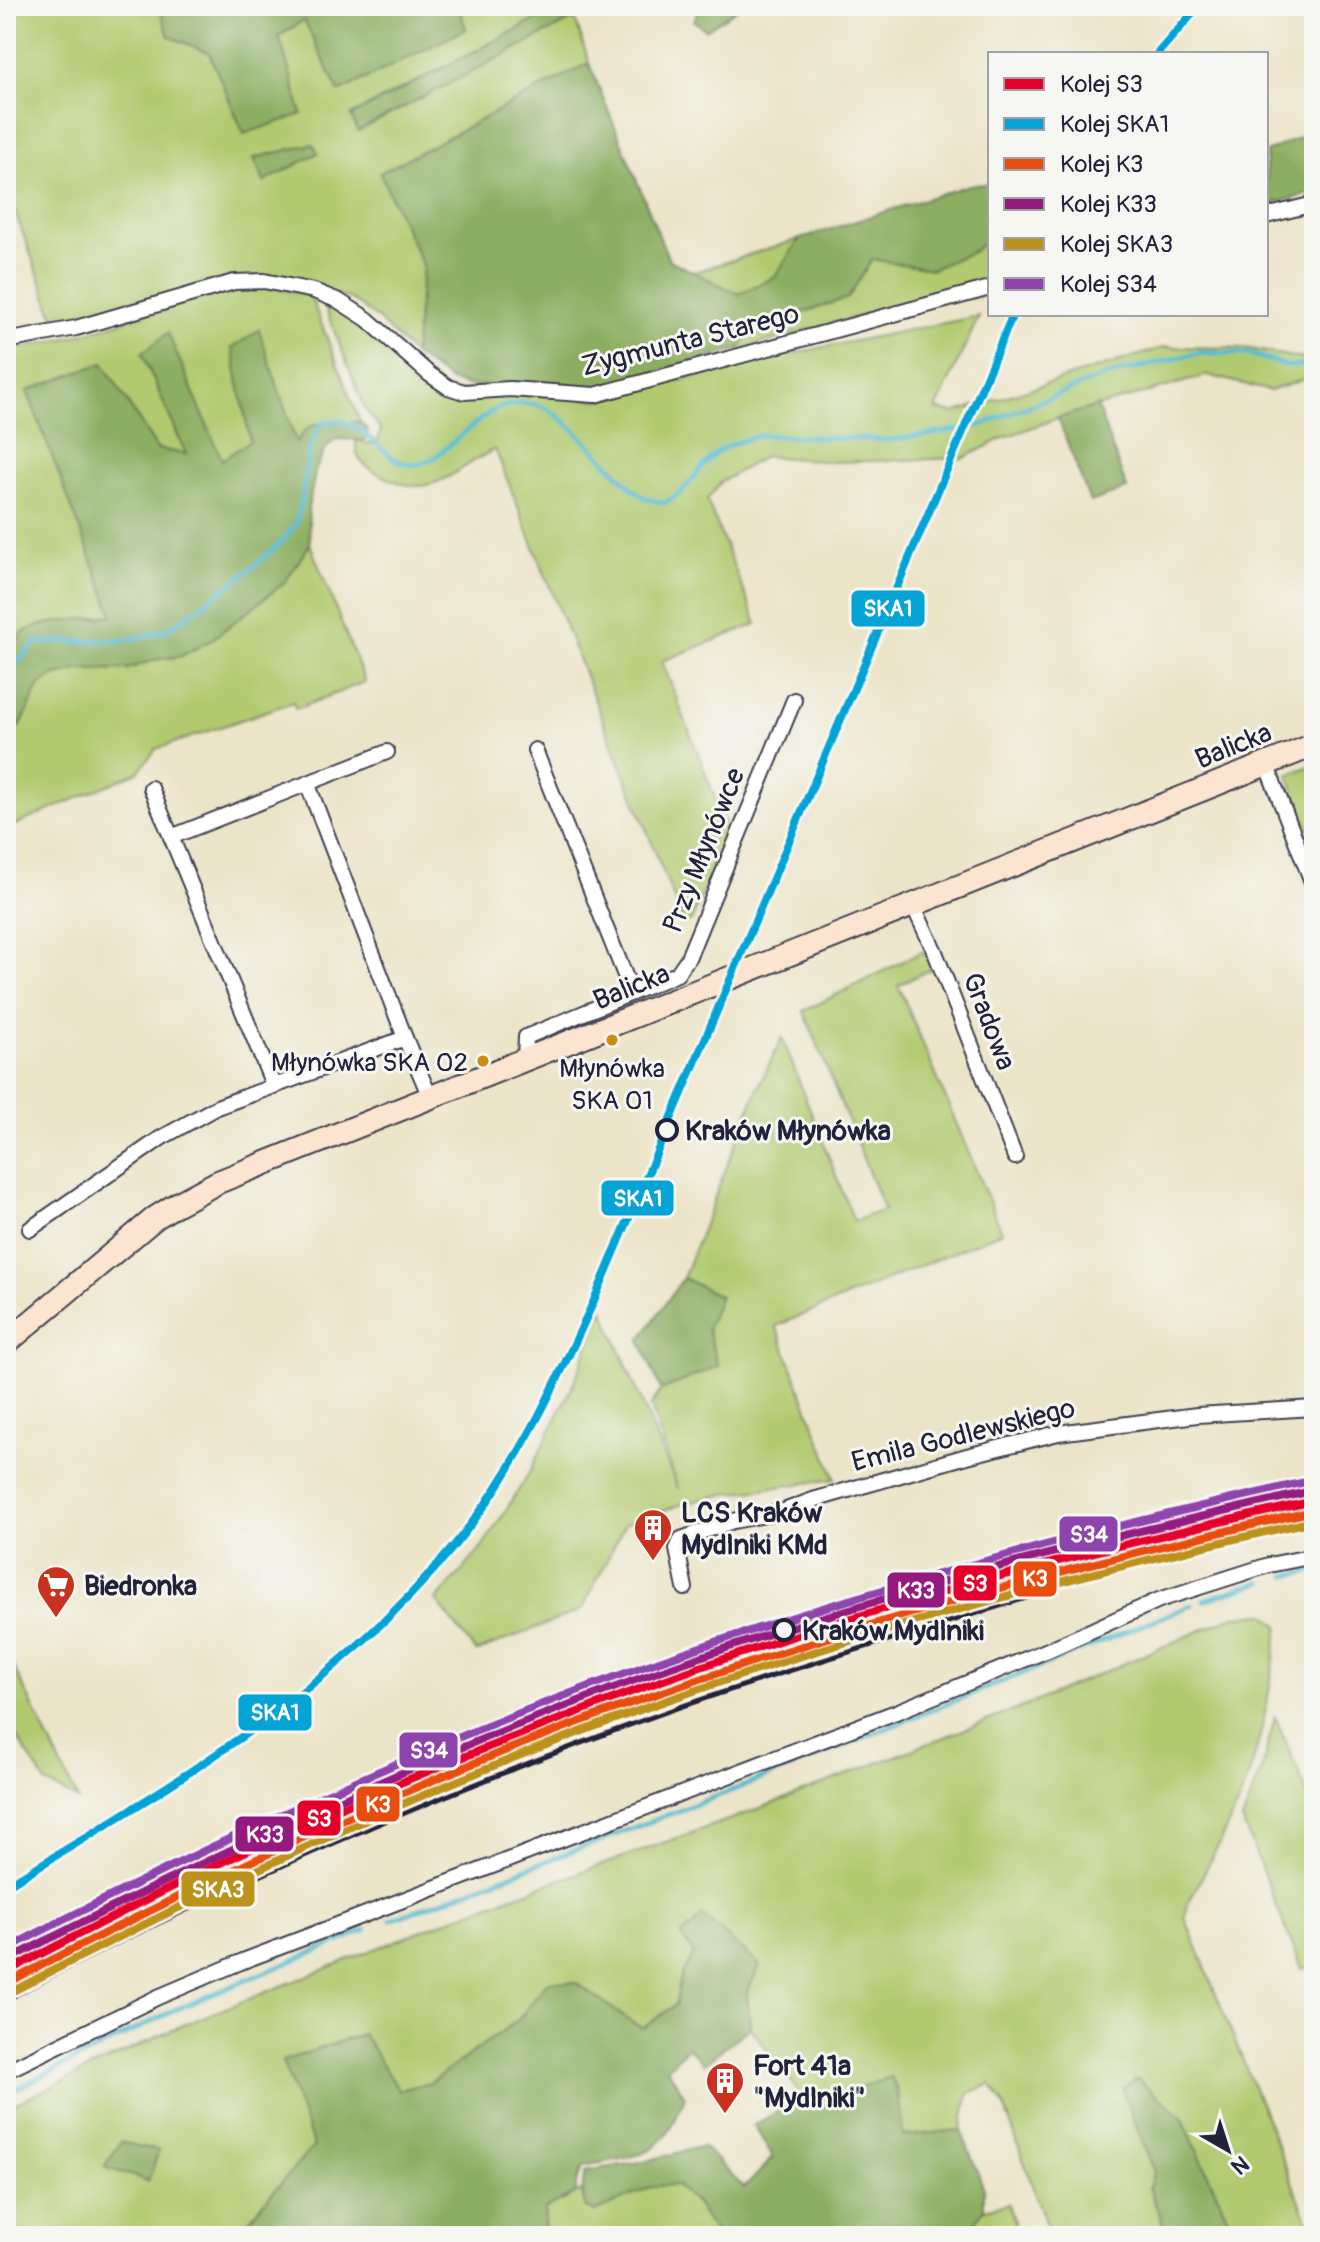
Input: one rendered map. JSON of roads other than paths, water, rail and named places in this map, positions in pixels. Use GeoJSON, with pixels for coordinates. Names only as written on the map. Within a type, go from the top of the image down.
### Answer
{"type":"FeatureCollection","features":[{"type":"Feature","properties":{"kind":"street"},"geometry":{"type":"LineString","coordinates":[[1268,216],[1314,204]]}},
{"type":"Feature","properties":{"kind":"street","name":"Zygmunta Starego"},"geometry":{"type":"LineString","coordinates":[[6,341],[76,328],[227,284],[264,281],[314,291],[339,301],[367,319],[448,387],[464,392],[510,389],[595,395],[988,289]]}},
{"type":"Feature","properties":{"kind":"street","name":"Przy Młynówce"},"geometry":{"type":"LineString","coordinates":[[525,1059],[526,1037],[677,974],[688,958],[794,700]]}},
{"type":"Feature","properties":{"kind":"street","name":"Balicka"},"geometry":{"type":"LineString","coordinates":[[6,1343],[70,1287],[177,1204],[218,1182],[1314,745]]}},
{"type":"Feature","properties":{"kind":"street"},"geometry":{"type":"LineString","coordinates":[[535,750],[632,993]]}},
{"type":"Feature","properties":{"kind":"street"},"geometry":{"type":"LineString","coordinates":[[171,837],[387,752]]}},
{"type":"Feature","properties":{"kind":"street"},"geometry":{"type":"LineString","coordinates":[[1266,764],[1314,887]]}},
{"type":"Feature","properties":{"kind":"street"},"geometry":{"type":"LineString","coordinates":[[308,785],[430,1097]]}},
{"type":"Feature","properties":{"kind":"street"},"geometry":{"type":"LineString","coordinates":[[151,788],[274,1087]]}},
{"type":"Feature","properties":{"kind":"street","name":"Gradowa"},"geometry":{"type":"LineString","coordinates":[[913,905],[935,952],[1015,1157]]}},
{"type":"Feature","properties":{"kind":"street"},"geometry":{"type":"LineString","coordinates":[[30,1229],[161,1138],[217,1107],[405,1038]]}},
{"type":"Feature","properties":{"kind":"street","name":"Emila Godlewskiego"},"geometry":{"type":"LineString","coordinates":[[685,1588],[677,1549],[681,1539],[723,1524],[781,1512],[967,1456],[1058,1433],[1197,1415],[1314,1408]]}},
{"type":"Feature","properties":{"kind":"street"},"geometry":{"type":"LineString","coordinates":[[6,2071],[158,1997],[243,1961],[896,1712],[1048,1650],[1159,1600],[1269,1565],[1314,1556]]}},
{"type":"Feature","properties":{"kind":"waterway"},"geometry":{"type":"LineString","coordinates":[[6,690],[15,665],[35,643],[120,640],[170,628],[260,561],[290,532],[297,520],[308,459],[321,424],[335,421],[347,423],[358,428],[399,461],[416,464],[433,458],[496,409],[513,404],[538,405],[564,421],[633,489],[645,498],[664,503],[679,493],[720,450],[763,435],[889,440],[928,435],[981,425],[1105,376],[1198,353],[1250,354],[1287,366],[1314,365]]}},
{"type":"Feature","properties":{"kind":"waterway"},"geometry":{"type":"LineString","coordinates":[[1286,1576],[1314,1571]]}},
{"type":"Feature","properties":{"kind":"waterway"},"geometry":{"type":"LineString","coordinates":[[1204,1600],[1261,1582]]}},
{"type":"Feature","properties":{"kind":"waterway"},"geometry":{"type":"LineString","coordinates":[[391,1920],[744,1786],[1192,1605]]}},
{"type":"Feature","properties":{"kind":"waterway"},"geometry":{"type":"LineString","coordinates":[[6,2094],[175,2010],[366,1930]]}},
{"type":"Feature","properties":{"kind":"railway"},"geometry":{"type":"LineString","coordinates":[[6,2000],[253,1879],[506,1772],[721,1693],[1029,1597]]}},
{"type":"Feature","properties":{"kind":"rail line","name":"SKA1"},"geometry":{"type":"LineString","coordinates":[[1159,52],[1199,6]]}},
{"type":"Feature","properties":{"kind":"rail line","name":"SKA1"},"geometry":{"type":"LineString","coordinates":[[6,1886],[196,1768],[316,1681],[372,1633],[424,1580],[472,1523],[507,1471],[552,1389],[592,1305],[1012,316]]}},
{"type":"Feature","properties":{"kind":"rail line","name":"S34"},"geometry":{"type":"LineString","coordinates":[[6,1949],[317,1798],[476,1730],[637,1669],[803,1614],[971,1565],[1310,1481]]}},
{"type":"Feature","properties":{"kind":"rail line","name":"K33"},"geometry":{"type":"LineString","coordinates":[[6,1961],[161,1883],[318,1810],[476,1741],[638,1679],[804,1623],[972,1574],[1312,1491]]}},
{"type":"Feature","properties":{"kind":"rail line","name":"S3"},"geometry":{"type":"LineString","coordinates":[[6,1972],[202,1872],[321,1817],[639,1689],[805,1632],[974,1583],[1314,1501]]}},
{"type":"Feature","properties":{"kind":"rail line","name":"K3"},"geometry":{"type":"LineString","coordinates":[[11,1981],[246,1864],[404,1792],[648,1697],[895,1617],[1145,1550],[1314,1511]]}},
{"type":"Feature","properties":{"kind":"rail line","name":"SKA3"},"geometry":{"type":"LineString","coordinates":[[15,1990],[171,1911],[328,1837],[488,1768],[651,1706],[814,1652],[980,1603],[1314,1521]]}},
{"type":"Feature","properties":{"kind":"place","name":"Młynówka SKA 01"},"geometry":{"type":"Point","coordinates":[612,1040]}},
{"type":"Feature","properties":{"kind":"place","name":"Młynówka SKA 02"},"geometry":{"type":"Point","coordinates":[483,1061]}},
{"type":"Feature","properties":{"kind":"place","name":"Kraków Młynówka"},"geometry":{"type":"Point","coordinates":[667,1130]}},
{"type":"Feature","properties":{"kind":"place","name":"LCS Kraków Mydlniki KMd"},"geometry":{"type":"Point","coordinates":[653,1562]}},
{"type":"Feature","properties":{"kind":"place","name":"Biedronka"},"geometry":{"type":"Point","coordinates":[56,1619]}},
{"type":"Feature","properties":{"kind":"place","name":"Kraków Mydlniki"},"geometry":{"type":"Point","coordinates":[784,1630]}},
{"type":"Feature","properties":{"kind":"place","name":"Fort 41a \"Mydlniki\""},"geometry":{"type":"Point","coordinates":[725,2115]}}]}
